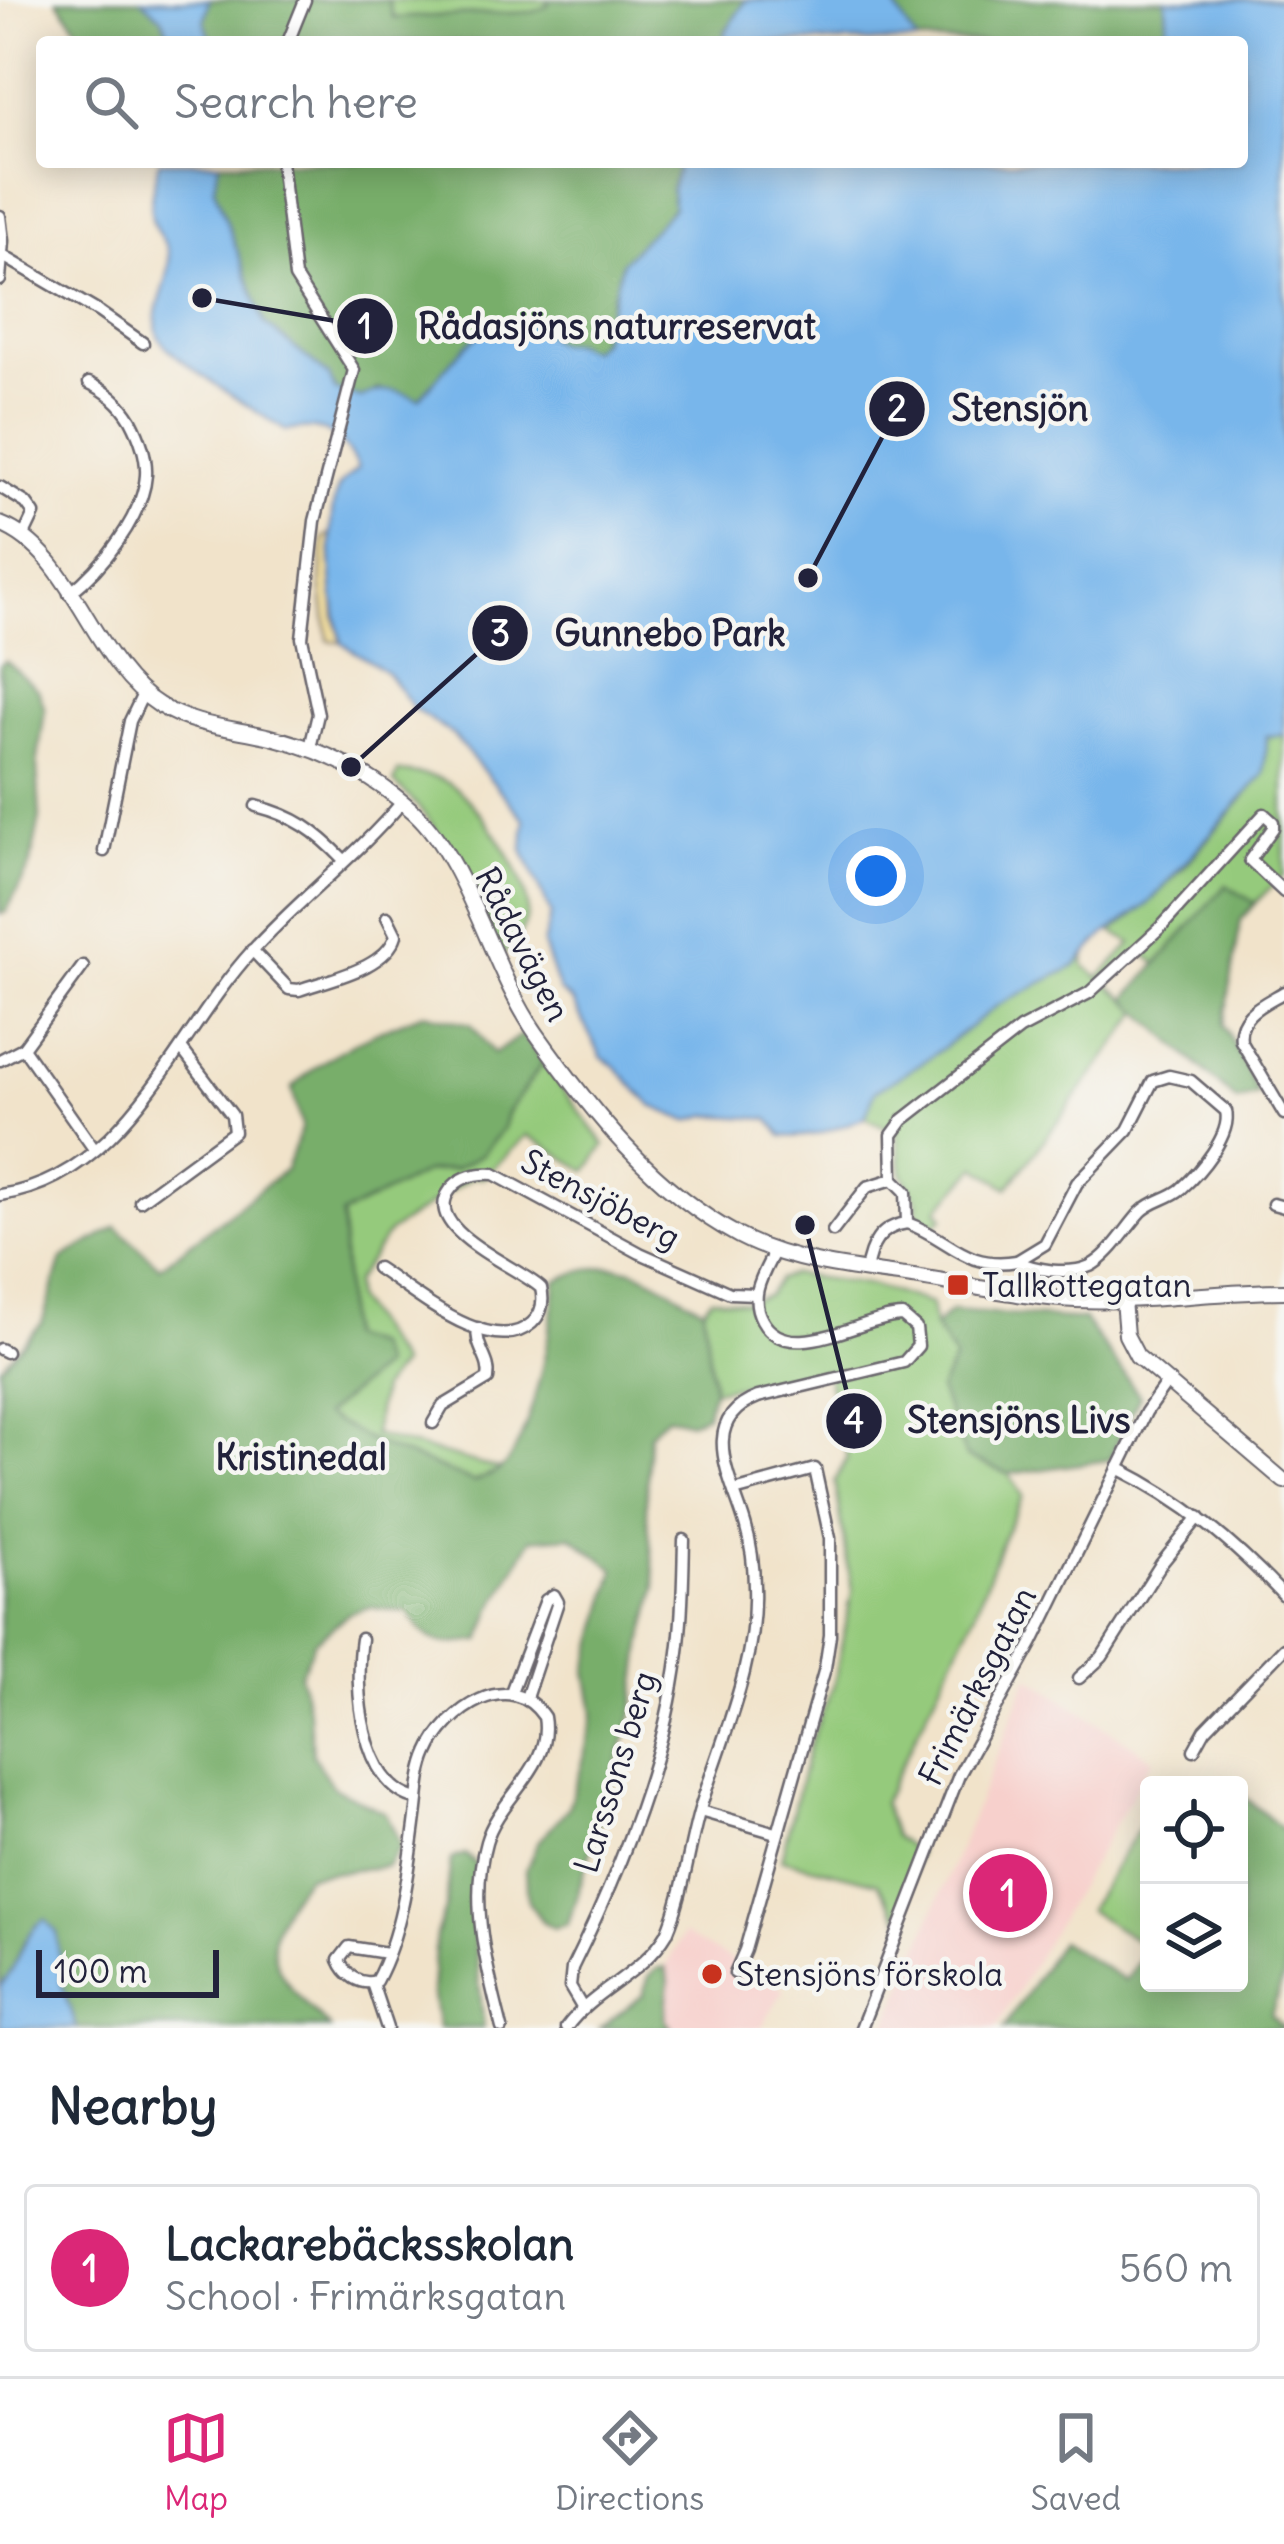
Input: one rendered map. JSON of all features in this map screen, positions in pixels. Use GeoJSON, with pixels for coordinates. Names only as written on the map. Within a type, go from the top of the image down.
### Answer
{"type":"FeatureCollection","features":[{"type":"Feature","properties":{"kind":"street"},"geometry":{"type":"LineString","coordinates":[[290,36],[305,0]]}},
{"type":"Feature","properties":{"kind":"street"},"geometry":{"type":"LineString","coordinates":[[281,168],[295,277],[351,362],[355,376],[332,445],[315,520],[302,638],[318,715],[310,748]]}},
{"type":"Feature","properties":{"kind":"street"},"geometry":{"type":"LineString","coordinates":[[0,216],[0,280]]}},
{"type":"Feature","properties":{"kind":"street"},"geometry":{"type":"LineString","coordinates":[[3,256],[143,343]]}},
{"type":"Feature","properties":{"kind":"street"},"geometry":{"type":"LineString","coordinates":[[69,593],[97,567],[127,524],[140,500],[146,472],[142,445],[126,412],[109,394],[89,383]]}},
{"type":"Feature","properties":{"kind":"street"},"geometry":{"type":"LineString","coordinates":[[3,495],[26,503],[34,514],[24,535]]}},
{"type":"Feature","properties":{"kind":"street","name":"Rådavägen"},"geometry":{"type":"LineString","coordinates":[[0,524],[24,535],[143,694],[193,721],[310,748],[371,778],[426,824],[451,863],[500,973],[534,1030],[620,1142],[650,1172],[743,1238],[866,1271],[1027,1296],[1123,1300],[1284,1291]]}},
{"type":"Feature","properties":{"kind":"street"},"geometry":{"type":"LineString","coordinates":[[104,851],[130,721],[143,694]]}},
{"type":"Feature","properties":{"kind":"street"},"geometry":{"type":"LineString","coordinates":[[0,1195],[46,1180],[94,1149],[136,1108],[252,950],[402,802]]}},
{"type":"Feature","properties":{"kind":"street"},"geometry":{"type":"LineString","coordinates":[[256,806],[290,814],[311,827],[344,860]]}},
{"type":"Feature","properties":{"kind":"street"},"geometry":{"type":"LineString","coordinates":[[907,1223],[906,1192],[893,1179],[892,1135],[903,1120],[1020,1029],[1089,993],[1163,925],[1264,814],[1273,828],[1250,860],[1284,892]]}},
{"type":"Feature","properties":{"kind":"street"},"geometry":{"type":"LineString","coordinates":[[252,950],[283,984],[299,990],[372,963],[387,952],[396,934],[387,917]]}},
{"type":"Feature","properties":{"kind":"street"},"geometry":{"type":"LineString","coordinates":[[0,1060],[22,1048],[83,966]]}},
{"type":"Feature","properties":{"kind":"street"},"geometry":{"type":"LineString","coordinates":[[1284,992],[1249,1014],[1239,1032],[1284,1114]]}},
{"type":"Feature","properties":{"kind":"street"},"geometry":{"type":"LineString","coordinates":[[22,1048],[94,1149]]}},
{"type":"Feature","properties":{"kind":"street"},"geometry":{"type":"LineString","coordinates":[[140,1201],[235,1132],[232,1115],[181,1048]]}},
{"type":"Feature","properties":{"kind":"street"},"geometry":{"type":"LineString","coordinates":[[866,1271],[877,1239],[891,1226],[907,1223],[966,1257],[1002,1264],[1017,1261],[1045,1244],[1077,1184],[1128,1130],[1153,1081],[1169,1076],[1191,1081],[1226,1111],[1227,1128],[1179,1191],[1147,1206],[1094,1264],[1054,1270],[1017,1261]]}},
{"type":"Feature","properties":{"kind":"street","name":"Stensjöberg"},"geometry":{"type":"LineString","coordinates":[[478,1328],[497,1333],[520,1330],[537,1318],[543,1304],[538,1284],[465,1239],[446,1216],[445,1198],[452,1187],[483,1173],[515,1182],[603,1235],[718,1289],[755,1294]]}},
{"type":"Feature","properties":{"kind":"street"},"geometry":{"type":"LineString","coordinates":[[833,1232],[867,1187],[893,1179]]}},
{"type":"Feature","properties":{"kind":"street"},"geometry":{"type":"LineString","coordinates":[[566,2028],[659,1946],[671,1923],[752,1640],[753,1560],[722,1439],[735,1410],[758,1397],[904,1362],[915,1353],[920,1340],[914,1324],[902,1316],[882,1317],[826,1338],[783,1337],[766,1327],[755,1294],[775,1250]]}},
{"type":"Feature","properties":{"kind":"street"},"geometry":{"type":"LineString","coordinates":[[377,1268],[437,1309],[478,1328],[476,1340],[489,1362],[488,1379],[443,1406],[433,1424]]}},
{"type":"Feature","properties":{"kind":"street"},"geometry":{"type":"LineString","coordinates":[[1123,1300],[1124,1324],[1133,1350],[1284,1481]]}},
{"type":"Feature","properties":{"kind":"street","name":"Frimärksgatan"},"geometry":{"type":"LineString","coordinates":[[861,2028],[959,1775],[1033,1642],[1146,1412],[1167,1382]]}},
{"type":"Feature","properties":{"kind":"street"},"geometry":{"type":"LineString","coordinates":[[1118,1468],[1166,1491],[1250,1560],[1284,1596]]}},
{"type":"Feature","properties":{"kind":"street"},"geometry":{"type":"LineString","coordinates":[[734,1491],[815,1469],[830,1538],[830,1635],[825,1668],[735,1973]]}},
{"type":"Feature","properties":{"kind":"street"},"geometry":{"type":"LineString","coordinates":[[1079,1678],[1102,1658],[1161,1564],[1198,1517]]}},
{"type":"Feature","properties":{"kind":"street","name":"Larssons berg"},"geometry":{"type":"LineString","coordinates":[[583,2009],[570,1988],[572,1968],[632,1825],[670,1701],[682,1607],[684,1540]]}},
{"type":"Feature","properties":{"kind":"street"},"geometry":{"type":"LineString","coordinates":[[511,1692],[546,1600],[554,1595],[558,1602],[526,1698]]}},
{"type":"Feature","properties":{"kind":"street"},"geometry":{"type":"LineString","coordinates":[[361,1639],[357,1687],[366,1736],[392,1784],[407,1797],[418,1799]]}},
{"type":"Feature","properties":{"kind":"street"},"geometry":{"type":"LineString","coordinates":[[1194,1750],[1205,1730],[1284,1648]]}},
{"type":"Feature","properties":{"kind":"street"},"geometry":{"type":"LineString","coordinates":[[387,1953],[357,1946],[340,1954],[346,1972],[362,1982],[372,1983],[379,1977],[387,1953],[404,1895],[427,1754],[437,1738],[479,1702],[497,1692],[526,1698],[544,1718],[544,1744],[488,1836],[480,1875],[483,1933],[502,2028]]}},
{"type":"Feature","properties":{"kind":"street"},"geometry":{"type":"LineString","coordinates":[[700,1811],[776,1833]]}},
{"type":"Feature","properties":{"kind":"street"},"geometry":{"type":"LineString","coordinates":[[372,1983],[388,2028]]}},
{"type":"Feature","properties":{"kind":"shaded area"},"geometry":{"type":"Polygon","coordinates":[[[1029,1676],[1153,1759],[996,2028],[887,2026],[1029,1676]]]}},
{"type":"Feature","properties":{"kind":"shaded area","name":"Stensjöns förskola"},"geometry":{"type":"Polygon","coordinates":[[[683,1934],[784,1989],[761,2028],[671,2028],[665,2020],[669,1981],[665,1968],[683,1934]]]}},
{"type":"Feature","properties":{"kind":"green space"},"geometry":{"type":"Polygon","coordinates":[[[57,0],[142,0],[162,18],[170,36],[84,36],[57,0]]]}},
{"type":"Feature","properties":{"kind":"green space"},"geometry":{"type":"Polygon","coordinates":[[[209,0],[388,0],[393,18],[533,12],[548,5],[548,0],[746,0],[725,36],[210,36],[204,21],[209,0]]]}},
{"type":"Feature","properties":{"kind":"green space"},"geometry":{"type":"Polygon","coordinates":[[[388,0],[548,0],[548,5],[533,12],[392,18],[388,0]]]}},
{"type":"Feature","properties":{"kind":"green space"},"geometry":{"type":"Polygon","coordinates":[[[891,0],[1166,0],[1167,23],[1162,36],[913,36],[891,0]]]}},
{"type":"Feature","properties":{"kind":"green space"},"geometry":{"type":"Polygon","coordinates":[[[218,168],[677,168],[671,189],[673,208],[627,265],[612,296],[601,338],[590,351],[573,343],[555,343],[535,327],[515,322],[497,325],[463,349],[419,399],[378,389],[361,399],[335,390],[329,376],[264,323],[214,188],[218,168]]]}},
{"type":"Feature","properties":{"kind":"green space"},"geometry":{"type":"Polygon","coordinates":[[[6,661],[38,690],[45,709],[37,766],[40,818],[30,866],[6,912],[0,914],[0,665],[6,661]]]}},
{"type":"Feature","properties":{"kind":"green space"},"geometry":{"type":"Polygon","coordinates":[[[1284,735],[1284,874],[1255,903],[1226,885],[1158,965],[1140,950],[1107,984],[1141,1011],[1008,1188],[977,1167],[938,1209],[944,1217],[933,1227],[918,1215],[917,1200],[902,1173],[897,1133],[865,1117],[874,1091],[931,1057],[998,1005],[1075,966],[1086,954],[1084,965],[1099,978],[1132,943],[1112,932],[1184,867],[1264,774],[1266,736],[1284,735]]]}},
{"type":"Feature","properties":{"kind":"green space"},"geometry":{"type":"Polygon","coordinates":[[[398,772],[434,777],[458,790],[487,822],[512,862],[527,901],[527,916],[517,938],[501,956],[444,841],[394,783],[398,772]]]}},
{"type":"Feature","properties":{"kind":"green space"},"geometry":{"type":"Polygon","coordinates":[[[1226,885],[1255,903],[1241,920],[1224,1025],[1258,1094],[1237,1101],[1126,999],[1226,885]]]}},
{"type":"Feature","properties":{"kind":"green space"},"geometry":{"type":"Polygon","coordinates":[[[424,1013],[471,1024],[494,1054],[522,1034],[543,1063],[482,1154],[455,1169],[426,1172],[342,1215],[346,1337],[374,1346],[382,1367],[324,1415],[372,1442],[474,1482],[500,1470],[522,1435],[546,1351],[556,1281],[600,1267],[633,1270],[703,1309],[713,1390],[706,1414],[690,1422],[667,1416],[649,1434],[646,1506],[656,1589],[633,1715],[568,1924],[554,1928],[542,1921],[528,1902],[526,1870],[537,1843],[568,1808],[581,1769],[594,1713],[587,1671],[615,1569],[571,1536],[531,1539],[492,1610],[481,1641],[438,1642],[408,1612],[369,1607],[349,1613],[314,1642],[300,1675],[312,1754],[333,1787],[386,1813],[401,1846],[387,1866],[307,1876],[278,1921],[273,1940],[282,1973],[330,2028],[76,2028],[61,1982],[57,1933],[24,1942],[10,1976],[0,1986],[0,1367],[42,1323],[62,1259],[117,1227],[160,1267],[286,1169],[302,1127],[292,1088],[337,1053],[424,1013]]]}},
{"type":"Feature","properties":{"kind":"green space"},"geometry":{"type":"Polygon","coordinates":[[[543,1063],[605,1145],[587,1171],[527,1135],[484,1177],[472,1177],[389,1232],[354,1283],[354,1298],[400,1365],[381,1389],[373,1435],[501,1470],[474,1482],[372,1442],[323,1415],[382,1367],[346,1338],[342,1215],[426,1172],[455,1169],[502,1129],[507,1113],[543,1063]]]}},
{"type":"Feature","properties":{"kind":"green space"},"geometry":{"type":"Polygon","coordinates":[[[792,1274],[873,1286],[931,1304],[934,1327],[955,1358],[966,1457],[1009,1474],[1023,1496],[972,1620],[883,1802],[894,1836],[918,1853],[899,1917],[878,1883],[781,1859],[809,1746],[834,1683],[852,1591],[835,1481],[847,1458],[826,1371],[713,1390],[703,1309],[712,1297],[744,1302],[768,1295],[778,1279],[792,1274]]]}},
{"type":"Feature","properties":{"kind":"green space"},"geometry":{"type":"Polygon","coordinates":[[[951,1311],[1084,1320],[1140,1396],[1109,1460],[1009,1474],[966,1457],[939,1390],[955,1358],[934,1327],[951,1311]]]}},
{"type":"Feature","properties":{"kind":"green space"},"geometry":{"type":"Polygon","coordinates":[[[1248,1800],[1284,1831],[1284,1976],[1271,2015],[1284,2028],[1004,2028],[1060,1941],[1125,1980],[1140,1959],[1140,1992],[1248,1992],[1248,1800]]]}},
{"type":"Feature","properties":{"kind":"green space"},"geometry":{"type":"Polygon","coordinates":[[[1140,1826],[1140,1942],[1088,1910],[1140,1826]]]}},
{"type":"Feature","properties":{"kind":"green space"},"geometry":{"type":"Polygon","coordinates":[[[465,1854],[477,1866],[472,1916],[484,2028],[438,2028],[432,1991],[436,1935],[446,1906],[451,1859],[465,1854]]]}},
{"type":"Feature","properties":{"kind":"green space"},"geometry":{"type":"Polygon","coordinates":[[[665,1968],[669,1981],[665,2019],[671,2028],[600,2028],[642,1996],[649,1976],[665,1968]]]}},
{"type":"Feature","properties":{"kind":"sand"},"geometry":{"type":"Polygon","coordinates":[[[330,534],[335,616],[342,643],[328,640],[321,584],[323,538],[330,534]]]}},
{"type":"Feature","properties":{"kind":"water"},"geometry":{"type":"Polygon","coordinates":[[[142,0],[209,0],[204,21],[210,36],[170,36],[162,18],[142,0]]]}},
{"type":"Feature","properties":{"kind":"water"},"geometry":{"type":"Polygon","coordinates":[[[746,0],[891,0],[913,36],[725,36],[746,0]]]}},
{"type":"Feature","properties":{"kind":"water"},"geometry":{"type":"Polygon","coordinates":[[[1166,0],[1284,0],[1284,735],[1266,736],[1264,774],[1147,905],[1104,935],[1075,966],[998,1005],[931,1057],[875,1091],[865,1117],[815,1134],[782,1136],[769,1119],[708,1115],[688,1121],[652,1106],[602,1058],[572,1001],[559,991],[543,945],[551,914],[523,850],[525,820],[453,735],[413,708],[387,673],[342,643],[333,588],[331,522],[338,489],[358,468],[352,457],[338,440],[321,430],[286,431],[196,371],[158,335],[157,314],[169,262],[151,212],[158,168],[218,168],[214,188],[264,323],[329,376],[335,390],[361,398],[390,390],[419,399],[463,349],[497,325],[515,322],[535,327],[555,343],[590,350],[601,341],[622,262],[673,208],[671,189],[677,168],[1248,168],[1248,36],[1162,36],[1167,23],[1166,0]]]}},
{"type":"Feature","properties":{"kind":"water"},"geometry":{"type":"Polygon","coordinates":[[[45,1919],[57,1933],[61,1982],[76,2028],[0,2028],[0,1986],[30,1933],[45,1919]]]}},
{"type":"Feature","properties":{"kind":"place","name":"Rådasjöns naturreservat"},"geometry":{"type":"Point","coordinates":[202,298]}},
{"type":"Feature","properties":{"kind":"place","name":"Stensjön"},"geometry":{"type":"Point","coordinates":[808,578]}},
{"type":"Feature","properties":{"kind":"place","name":"Gunnebo Park"},"geometry":{"type":"Point","coordinates":[351,767]}},
{"type":"Feature","properties":{"kind":"place","name":"Stensjöns Livs"},"geometry":{"type":"Point","coordinates":[805,1225]}},
{"type":"Feature","properties":{"kind":"place","name":"Tallkottegatan"},"geometry":{"type":"Point","coordinates":[958,1285]}},
{"type":"Feature","properties":{"kind":"place","name":"Lackarebäcksskolan"},"geometry":{"type":"Point","coordinates":[1008,1893]}},
{"type":"Feature","properties":{"kind":"place","name":"Stensjöns förskola"},"geometry":{"type":"Point","coordinates":[712,1974]}},
{"type":"Feature","properties":{"kind":"district","name":"Kristinedal"},"geometry":{"type":"Point","coordinates":[301,1457]}}]}
